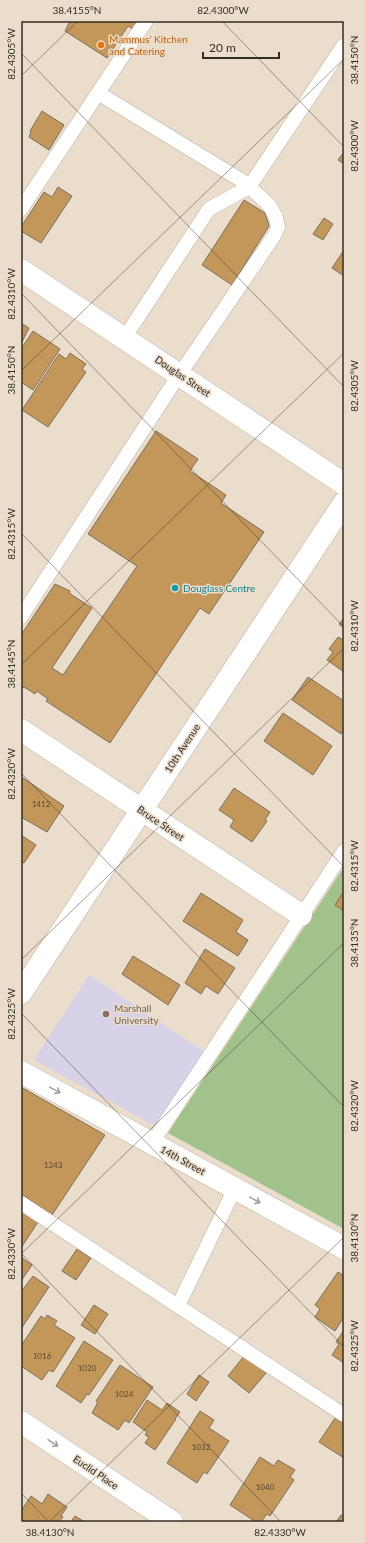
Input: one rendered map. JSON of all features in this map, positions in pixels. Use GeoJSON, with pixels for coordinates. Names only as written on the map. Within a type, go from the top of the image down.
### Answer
{"type":"FeatureCollection","features":[{"type":"Feature","properties":{"kind":"street","name":"Douglas Street"},"geometry":{"type":"LineString","coordinates":[[21,270],[125,337],[344,484]]}},
{"type":"Feature","properties":{"kind":"street","name":"10th Avenue"},"geometry":{"type":"LineString","coordinates":[[21,993],[344,503]]}},
{"type":"Feature","properties":{"kind":"street","name":"Bruce Street"},"geometry":{"type":"LineString","coordinates":[[21,730],[301,915]]}},
{"type":"Feature","properties":{"kind":"street","name":"14th Street"},"geometry":{"type":"LineString","coordinates":[[21,1072],[344,1248]]}},
{"type":"Feature","properties":{"kind":"street","name":"Euclid Place"},"geometry":{"type":"LineString","coordinates":[[21,1422],[172,1522]]}},
{"type":"Feature","properties":{"kind":"lane"},"geometry":{"type":"LineString","coordinates":[[21,209],[146,21]]}},
{"type":"Feature","properties":{"kind":"lane"},"geometry":{"type":"LineString","coordinates":[[125,337],[209,209],[250,187],[344,45]]}},
{"type":"Feature","properties":{"kind":"lane"},"geometry":{"type":"LineString","coordinates":[[21,617],[180,375],[274,236],[278,227],[276,218],[270,206],[250,187],[98,93]]}},
{"type":"Feature","properties":{"kind":"lane"},"geometry":{"type":"LineString","coordinates":[[152,1143],[344,851]]}},
{"type":"Feature","properties":{"kind":"lane"},"geometry":{"type":"LineString","coordinates":[[178,1306],[235,1188]]}},
{"type":"Feature","properties":{"kind":"lane"},"geometry":{"type":"LineString","coordinates":[[21,1203],[344,1415]]}},
{"type":"Feature","properties":{"kind":"shaded area","name":"Marshall University"},"geometry":{"type":"Polygon","coordinates":[[[89,975],[206,1053],[157,1127],[34,1060],[89,975]]]}},
{"type":"Feature","properties":{"kind":"green space"},"geometry":{"type":"Polygon","coordinates":[[[344,867],[344,1229],[168,1133],[344,867]]]}},
{"type":"Feature","properties":{"kind":"building","name":"Mammus’ Kitchen and Catering"},"geometry":{"type":"Polygon","coordinates":[[[70,21],[139,21],[133,29],[128,26],[107,58],[65,31],[70,21]]]}},
{"type":"Feature","properties":{"kind":"building"},"geometry":{"type":"Polygon","coordinates":[[[42,111],[64,125],[49,150],[29,137],[30,131],[42,111]]]}},
{"type":"Feature","properties":{"kind":"building"},"geometry":{"type":"Polygon","coordinates":[[[344,152],[344,164],[338,160],[344,152]]]}},
{"type":"Feature","properties":{"kind":"building"},"geometry":{"type":"Polygon","coordinates":[[[58,187],[72,196],[41,243],[21,231],[21,227],[44,192],[52,197],[58,187]]]}},
{"type":"Feature","properties":{"kind":"building"},"geometry":{"type":"Polygon","coordinates":[[[244,200],[265,213],[269,226],[232,285],[202,265],[244,200]]]}},
{"type":"Feature","properties":{"kind":"building"},"geometry":{"type":"Polygon","coordinates":[[[324,218],[333,224],[323,240],[313,234],[324,218]]]}},
{"type":"Feature","properties":{"kind":"building"},"geometry":{"type":"Polygon","coordinates":[[[344,250],[344,276],[332,268],[344,250]]]}},
{"type":"Feature","properties":{"kind":"building"},"geometry":{"type":"Polygon","coordinates":[[[21,323],[29,328],[21,344],[21,323]]]}},
{"type":"Feature","properties":{"kind":"building"},"geometry":{"type":"Polygon","coordinates":[[[33,331],[60,349],[33,390],[21,382],[21,349],[33,331]]]}},
{"type":"Feature","properties":{"kind":"building"},"geometry":{"type":"Polygon","coordinates":[[[70,353],[86,364],[82,369],[86,372],[48,427],[22,410],[59,354],[66,359],[70,353]]]}},
{"type":"Feature","properties":{"kind":"building","name":"Douglass Centre"},"geometry":{"type":"Polygon","coordinates":[[[156,431],[198,459],[190,471],[226,495],[221,503],[264,532],[209,614],[200,608],[110,743],[46,701],[48,699],[37,691],[35,694],[24,687],[21,687],[21,635],[55,584],[70,591],[69,593],[92,608],[52,668],[63,675],[137,566],[88,534],[156,431]]]}},
{"type":"Feature","properties":{"kind":"building"},"geometry":{"type":"Polygon","coordinates":[[[344,618],[344,628],[339,624],[344,618]]]}},
{"type":"Feature","properties":{"kind":"building"},"geometry":{"type":"Polygon","coordinates":[[[338,637],[344,640],[344,672],[327,660],[333,652],[329,649],[338,637]]]}},
{"type":"Feature","properties":{"kind":"building"},"geometry":{"type":"Polygon","coordinates":[[[308,677],[344,701],[344,729],[341,734],[292,700],[308,677]]]}},
{"type":"Feature","properties":{"kind":"building"},"geometry":{"type":"Polygon","coordinates":[[[283,713],[332,746],[313,775],[264,741],[283,713]]]}},
{"type":"Feature","properties":{"kind":"building"},"geometry":{"type":"Polygon","coordinates":[[[23,778],[64,806],[47,832],[21,817],[21,781],[23,778]]]}},
{"type":"Feature","properties":{"kind":"building"},"geometry":{"type":"Polygon","coordinates":[[[234,788],[270,812],[265,820],[267,821],[252,842],[230,827],[234,820],[219,810],[234,788]]]}},
{"type":"Feature","properties":{"kind":"building"},"geometry":{"type":"Polygon","coordinates":[[[21,835],[36,845],[24,863],[21,861],[21,835]]]}},
{"type":"Feature","properties":{"kind":"building"},"geometry":{"type":"Polygon","coordinates":[[[344,891],[344,911],[335,905],[344,891]]]}},
{"type":"Feature","properties":{"kind":"building"},"geometry":{"type":"Polygon","coordinates":[[[201,893],[243,920],[236,932],[248,940],[238,956],[183,921],[201,893]]]}},
{"type":"Feature","properties":{"kind":"building"},"geometry":{"type":"Polygon","coordinates":[[[205,949],[235,968],[218,994],[206,986],[201,994],[185,983],[205,949]]]}},
{"type":"Feature","properties":{"kind":"building"},"geometry":{"type":"Polygon","coordinates":[[[133,956],[180,985],[168,1005],[122,974],[133,956]]]}},
{"type":"Feature","properties":{"kind":"building"},"geometry":{"type":"Polygon","coordinates":[[[21,1087],[105,1135],[52,1215],[21,1194],[21,1087]]]}},
{"type":"Feature","properties":{"kind":"building"},"geometry":{"type":"Polygon","coordinates":[[[21,1210],[38,1222],[21,1248],[21,1210]]]}},
{"type":"Feature","properties":{"kind":"building"},"geometry":{"type":"Polygon","coordinates":[[[77,1249],[91,1258],[76,1280],[62,1271],[77,1249]]]}},
{"type":"Feature","properties":{"kind":"building"},"geometry":{"type":"Polygon","coordinates":[[[21,1257],[32,1265],[21,1281],[21,1257]]]}},
{"type":"Feature","properties":{"kind":"building"},"geometry":{"type":"Polygon","coordinates":[[[338,1272],[344,1276],[344,1317],[335,1331],[315,1317],[320,1309],[315,1305],[338,1272]]]}},
{"type":"Feature","properties":{"kind":"building"},"geometry":{"type":"Polygon","coordinates":[[[33,1276],[49,1287],[21,1329],[21,1292],[33,1276]]]}},
{"type":"Feature","properties":{"kind":"building"},"geometry":{"type":"Polygon","coordinates":[[[94,1305],[108,1314],[95,1334],[81,1325],[94,1305]]]}},
{"type":"Feature","properties":{"kind":"building"},"geometry":{"type":"Polygon","coordinates":[[[47,1315],[57,1321],[54,1325],[75,1338],[53,1372],[49,1370],[42,1380],[21,1366],[21,1346],[41,1316],[45,1319],[47,1315]]]}},
{"type":"Feature","properties":{"kind":"building"},"geometry":{"type":"Polygon","coordinates":[[[344,1330],[344,1363],[332,1355],[339,1344],[336,1342],[344,1330]]]}},
{"type":"Feature","properties":{"kind":"building"},"geometry":{"type":"Polygon","coordinates":[[[84,1341],[113,1360],[89,1395],[87,1394],[81,1403],[56,1386],[84,1341]]]}},
{"type":"Feature","properties":{"kind":"building"},"geometry":{"type":"Polygon","coordinates":[[[244,1356],[266,1373],[249,1393],[228,1376],[244,1356]]]}},
{"type":"Feature","properties":{"kind":"building"},"geometry":{"type":"Polygon","coordinates":[[[120,1365],[153,1387],[129,1423],[125,1420],[118,1430],[92,1413],[98,1402],[96,1401],[120,1365]]]}},
{"type":"Feature","properties":{"kind":"building"},"geometry":{"type":"Polygon","coordinates":[[[199,1375],[209,1382],[196,1401],[187,1394],[199,1375]]]}},
{"type":"Feature","properties":{"kind":"building"},"geometry":{"type":"Polygon","coordinates":[[[147,1400],[162,1410],[167,1403],[180,1412],[155,1450],[145,1443],[149,1437],[145,1435],[147,1432],[133,1422],[147,1400]]]}},
{"type":"Feature","properties":{"kind":"building"},"geometry":{"type":"Polygon","coordinates":[[[200,1411],[214,1420],[209,1428],[229,1441],[207,1474],[204,1472],[197,1483],[167,1463],[200,1411]]]}},
{"type":"Feature","properties":{"kind":"building"},"geometry":{"type":"Polygon","coordinates":[[[335,1418],[344,1424],[344,1458],[319,1442],[335,1418]]]}},
{"type":"Feature","properties":{"kind":"building"},"geometry":{"type":"Polygon","coordinates":[[[260,1457],[274,1466],[278,1460],[295,1470],[290,1477],[294,1480],[270,1516],[267,1514],[261,1522],[256,1522],[230,1505],[260,1457]]]}},
{"type":"Feature","properties":{"kind":"building"},"geometry":{"type":"Polygon","coordinates":[[[48,1494],[67,1507],[59,1522],[21,1522],[21,1511],[31,1496],[42,1504],[48,1494]]]}},
{"type":"Feature","properties":{"kind":"building"},"geometry":{"type":"Polygon","coordinates":[[[344,1513],[344,1522],[336,1522],[341,1515],[342,1516],[344,1513]]]}},
{"type":"Feature","properties":{"kind":"building"},"geometry":{"type":"Polygon","coordinates":[[[75,1516],[85,1522],[71,1522],[75,1516]]]}},
{"type":"Feature","properties":{"kind":"place","name":"Mammus’ Kitchen and Catering"},"geometry":{"type":"Point","coordinates":[101,45]}},
{"type":"Feature","properties":{"kind":"place","name":"Douglass Centre"},"geometry":{"type":"Point","coordinates":[175,588]}},
{"type":"Feature","properties":{"kind":"place","name":"Marshall University"},"geometry":{"type":"Point","coordinates":[106,1014]}}]}
